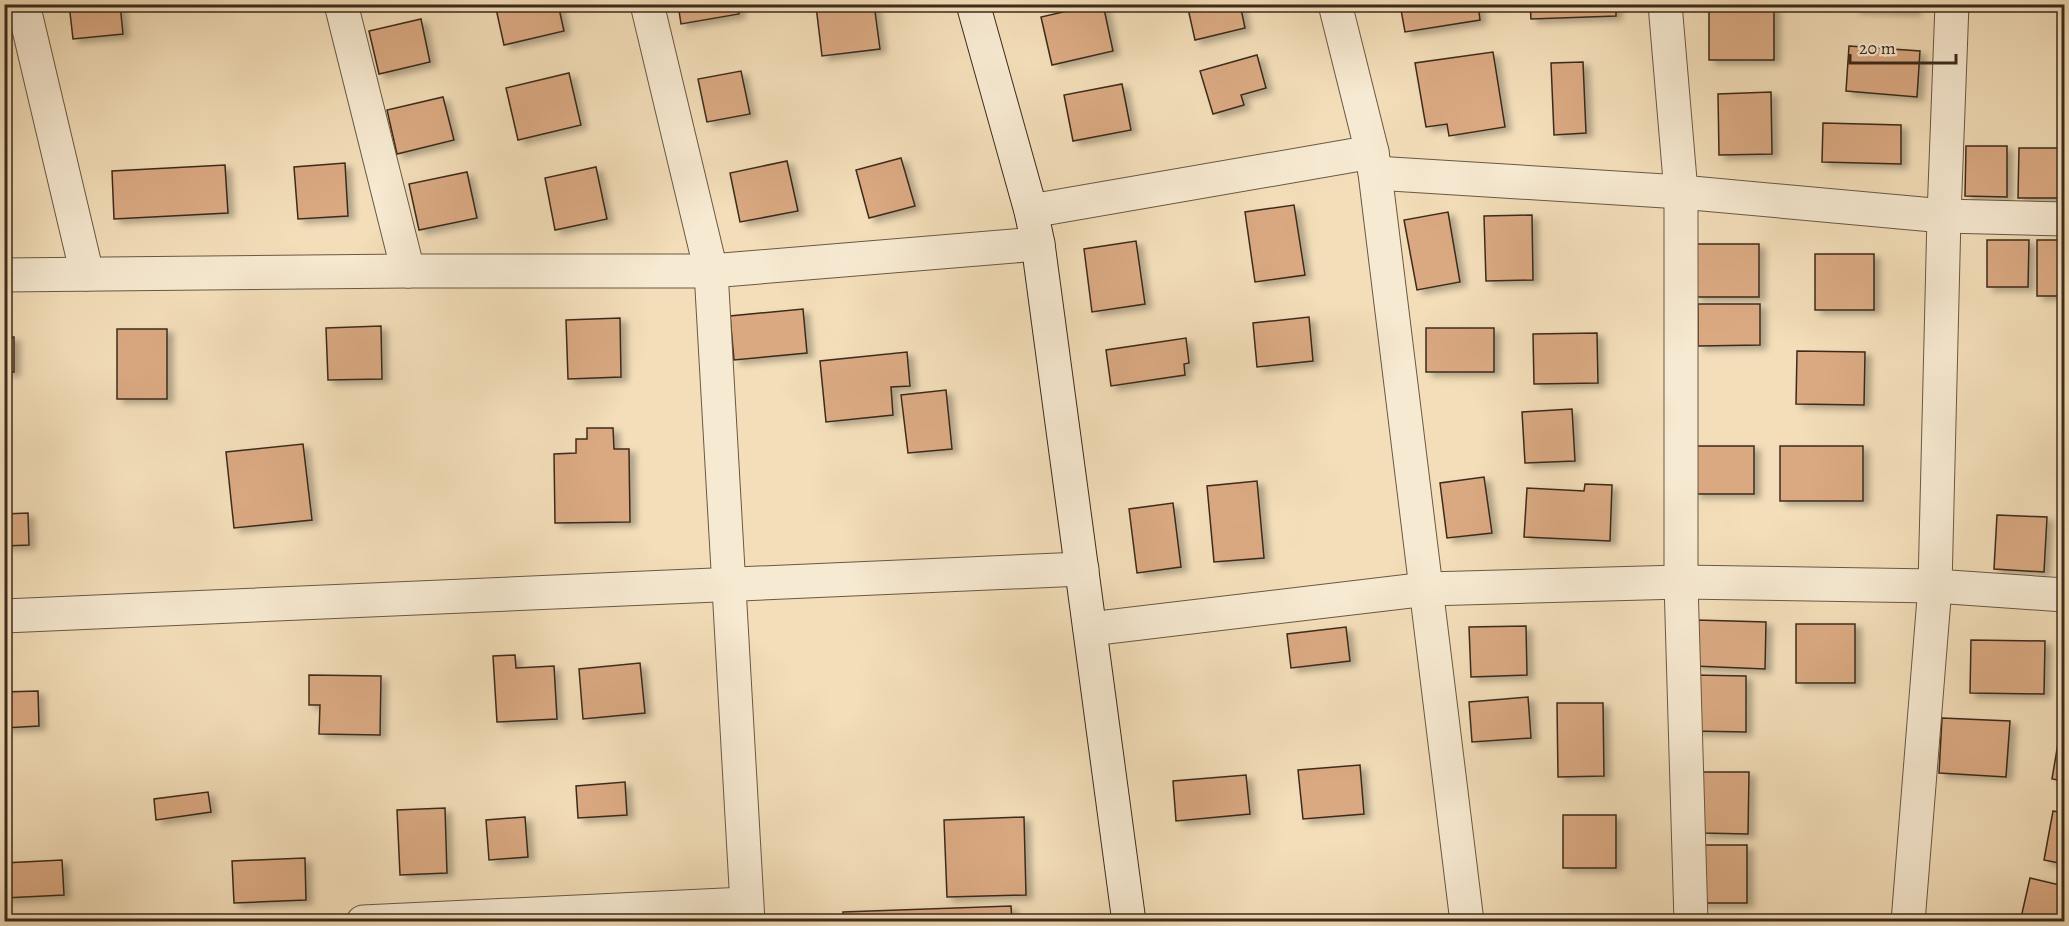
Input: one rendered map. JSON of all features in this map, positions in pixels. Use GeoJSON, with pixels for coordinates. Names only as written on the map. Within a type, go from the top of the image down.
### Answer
{"type":"FeatureCollection","features":[{"type":"Feature","properties":{"kind":"street"},"geometry":{"type":"LineString","coordinates":[[23,4],[87,274]]}},
{"type":"Feature","properties":{"kind":"street"},"geometry":{"type":"LineString","coordinates":[[341,4],[408,271]]}},
{"type":"Feature","properties":{"kind":"street"},"geometry":{"type":"LineString","coordinates":[[363,921],[746,913],[711,271],[647,4]]}},
{"type":"Feature","properties":{"kind":"street"},"geometry":{"type":"LineString","coordinates":[[973,4],[1031,211],[1038,244],[1129,921]]}},
{"type":"Feature","properties":{"kind":"street"},"geometry":{"type":"LineString","coordinates":[[1335,4],[1373,163],[1467,921]]}},
{"type":"Feature","properties":{"kind":"street"},"geometry":{"type":"LineString","coordinates":[[1665,4],[1681,192],[1681,582],[1691,921]]}},
{"type":"Feature","properties":{"kind":"street"},"geometry":{"type":"LineString","coordinates":[[1908,921],[1935,586],[1944,216],[1952,4]]}},
{"type":"Feature","properties":{"kind":"street"},"geometry":{"type":"LineString","coordinates":[[1031,211],[1373,163],[1944,216],[2064,219]]}},
{"type":"Feature","properties":{"kind":"street"},"geometry":{"type":"LineString","coordinates":[[4,275],[711,271],[1038,244]]}},
{"type":"Feature","properties":{"kind":"street"},"geometry":{"type":"LineString","coordinates":[[4,616],[1082,569]]}},
{"type":"Feature","properties":{"kind":"street"},"geometry":{"type":"LineString","coordinates":[[1090,629],[1427,589],[1681,582],[1935,586],[2064,595]]}},
{"type":"Feature","properties":{"kind":"building"},"geometry":{"type":"Polygon","coordinates":[[[69,4],[120,4],[123,34],[73,39],[69,4]]]}},
{"type":"Feature","properties":{"kind":"building"},"geometry":{"type":"Polygon","coordinates":[[[495,4],[558,4],[564,31],[504,45],[495,4]]]}},
{"type":"Feature","properties":{"kind":"building"},"geometry":{"type":"Polygon","coordinates":[[[678,4],[738,4],[739,14],[681,24],[678,4]]]}},
{"type":"Feature","properties":{"kind":"building"},"geometry":{"type":"Polygon","coordinates":[[[874,4],[880,49],[822,56],[816,6],[874,4]]]}},
{"type":"Feature","properties":{"kind":"building"},"geometry":{"type":"Polygon","coordinates":[[[1103,4],[1113,51],[1052,65],[1041,17],[1103,4]]]}},
{"type":"Feature","properties":{"kind":"building"},"geometry":{"type":"Polygon","coordinates":[[[1187,4],[1240,4],[1245,28],[1195,40],[1187,4]]]}},
{"type":"Feature","properties":{"kind":"building"},"geometry":{"type":"Polygon","coordinates":[[[1400,4],[1478,4],[1480,20],[1405,32],[1400,4]]]}},
{"type":"Feature","properties":{"kind":"building"},"geometry":{"type":"Polygon","coordinates":[[[1530,4],[1616,4],[1616,16],[1531,19],[1530,4]]]}},
{"type":"Feature","properties":{"kind":"building"},"geometry":{"type":"Polygon","coordinates":[[[1854,4],[1915,4],[1915,11],[1854,9],[1854,4]]]}},
{"type":"Feature","properties":{"kind":"building"},"geometry":{"type":"Polygon","coordinates":[[[1774,6],[1774,60],[1709,60],[1709,7],[1774,6]]]}},
{"type":"Feature","properties":{"kind":"building"},"geometry":{"type":"Polygon","coordinates":[[[421,19],[430,62],[379,74],[369,31],[421,19]]]}},
{"type":"Feature","properties":{"kind":"building"},"geometry":{"type":"Polygon","coordinates":[[[1849,46],[1920,51],[1917,97],[1846,91],[1849,46]]]}},
{"type":"Feature","properties":{"kind":"building"},"geometry":{"type":"Polygon","coordinates":[[[1493,52],[1505,127],[1449,136],[1447,124],[1426,127],[1415,63],[1493,52]]]}},
{"type":"Feature","properties":{"kind":"building"},"geometry":{"type":"Polygon","coordinates":[[[1257,55],[1266,88],[1241,95],[1244,105],[1213,114],[1200,71],[1257,55]]]}},
{"type":"Feature","properties":{"kind":"building"},"geometry":{"type":"Polygon","coordinates":[[[1583,62],[1586,133],[1554,135],[1551,63],[1583,62]]]}},
{"type":"Feature","properties":{"kind":"building"},"geometry":{"type":"Polygon","coordinates":[[[741,71],[750,114],[707,122],[698,79],[741,71]]]}},
{"type":"Feature","properties":{"kind":"building"},"geometry":{"type":"Polygon","coordinates":[[[569,73],[581,125],[518,140],[506,88],[569,73]]]}},
{"type":"Feature","properties":{"kind":"building"},"geometry":{"type":"Polygon","coordinates":[[[1122,84],[1131,130],[1073,141],[1064,95],[1122,84]]]}},
{"type":"Feature","properties":{"kind":"building"},"geometry":{"type":"Polygon","coordinates":[[[1771,92],[1772,154],[1719,155],[1718,94],[1771,92]]]}},
{"type":"Feature","properties":{"kind":"building"},"geometry":{"type":"Polygon","coordinates":[[[443,97],[454,140],[397,154],[387,110],[443,97]]]}},
{"type":"Feature","properties":{"kind":"building"},"geometry":{"type":"Polygon","coordinates":[[[1823,123],[1901,125],[1901,164],[1822,162],[1823,123]]]}},
{"type":"Feature","properties":{"kind":"building"},"geometry":{"type":"Polygon","coordinates":[[[1966,146],[2007,146],[2007,197],[1965,196],[1966,146]]]}},
{"type":"Feature","properties":{"kind":"building"},"geometry":{"type":"Polygon","coordinates":[[[2019,148],[2060,148],[2059,198],[2018,198],[2019,148]]]}},
{"type":"Feature","properties":{"kind":"building"},"geometry":{"type":"Polygon","coordinates":[[[901,158],[915,206],[869,218],[856,170],[901,158]]]}},
{"type":"Feature","properties":{"kind":"building"},"geometry":{"type":"Polygon","coordinates":[[[787,161],[798,211],[740,222],[730,173],[787,161]]]}},
{"type":"Feature","properties":{"kind":"building"},"geometry":{"type":"Polygon","coordinates":[[[345,163],[348,216],[298,219],[294,167],[345,163]]]}},
{"type":"Feature","properties":{"kind":"building"},"geometry":{"type":"Polygon","coordinates":[[[225,165],[228,213],[114,219],[112,171],[225,165]]]}},
{"type":"Feature","properties":{"kind":"building"},"geometry":{"type":"Polygon","coordinates":[[[596,167],[607,219],[555,230],[545,178],[596,167]]]}},
{"type":"Feature","properties":{"kind":"building"},"geometry":{"type":"Polygon","coordinates":[[[467,172],[477,218],[419,230],[409,184],[467,172]]]}},
{"type":"Feature","properties":{"kind":"building"},"geometry":{"type":"Polygon","coordinates":[[[1294,205],[1305,275],[1255,282],[1245,212],[1294,205]]]}},
{"type":"Feature","properties":{"kind":"building"},"geometry":{"type":"Polygon","coordinates":[[[1448,212],[1460,282],[1417,290],[1404,220],[1448,212]]]}},
{"type":"Feature","properties":{"kind":"building"},"geometry":{"type":"Polygon","coordinates":[[[1532,215],[1533,280],[1486,281],[1484,216],[1532,215]]]}},
{"type":"Feature","properties":{"kind":"building"},"geometry":{"type":"Polygon","coordinates":[[[1987,240],[2029,240],[2028,287],[1987,287],[1987,240]]]}},
{"type":"Feature","properties":{"kind":"building"},"geometry":{"type":"Polygon","coordinates":[[[2037,240],[2064,240],[2064,296],[2037,296],[2037,240]]]}},
{"type":"Feature","properties":{"kind":"building"},"geometry":{"type":"Polygon","coordinates":[[[1136,241],[1145,304],[1092,312],[1084,249],[1136,241]]]}},
{"type":"Feature","properties":{"kind":"building"},"geometry":{"type":"Polygon","coordinates":[[[1695,244],[1759,244],[1759,297],[1695,297],[1695,244]]]}},
{"type":"Feature","properties":{"kind":"building"},"geometry":{"type":"Polygon","coordinates":[[[1815,254],[1874,254],[1874,310],[1815,310],[1815,254]]]}},
{"type":"Feature","properties":{"kind":"building"},"geometry":{"type":"Polygon","coordinates":[[[1698,304],[1760,304],[1760,345],[1698,346],[1698,304]]]}},
{"type":"Feature","properties":{"kind":"building"},"geometry":{"type":"Polygon","coordinates":[[[803,309],[807,353],[734,360],[730,316],[803,309]]]}},
{"type":"Feature","properties":{"kind":"building"},"geometry":{"type":"Polygon","coordinates":[[[1309,317],[1313,361],[1257,367],[1253,323],[1309,317]]]}},
{"type":"Feature","properties":{"kind":"building"},"geometry":{"type":"Polygon","coordinates":[[[620,318],[621,377],[568,379],[566,320],[620,318]]]}},
{"type":"Feature","properties":{"kind":"building"},"geometry":{"type":"Polygon","coordinates":[[[381,326],[382,379],[328,380],[326,328],[381,326]]]}},
{"type":"Feature","properties":{"kind":"building"},"geometry":{"type":"Polygon","coordinates":[[[1426,328],[1494,328],[1494,372],[1426,372],[1426,328]]]}},
{"type":"Feature","properties":{"kind":"building"},"geometry":{"type":"Polygon","coordinates":[[[117,329],[167,329],[167,399],[117,399],[117,329]]]}},
{"type":"Feature","properties":{"kind":"building"},"geometry":{"type":"Polygon","coordinates":[[[1597,333],[1598,383],[1534,384],[1533,334],[1597,333]]]}},
{"type":"Feature","properties":{"kind":"building"},"geometry":{"type":"Polygon","coordinates":[[[4,337],[14,337],[14,372],[4,372],[4,337]]]}},
{"type":"Feature","properties":{"kind":"building"},"geometry":{"type":"Polygon","coordinates":[[[1186,338],[1189,363],[1184,364],[1185,375],[1111,386],[1106,350],[1186,338]]]}},
{"type":"Feature","properties":{"kind":"building"},"geometry":{"type":"Polygon","coordinates":[[[1797,351],[1865,352],[1864,405],[1796,404],[1797,351]]]}},
{"type":"Feature","properties":{"kind":"building"},"geometry":{"type":"Polygon","coordinates":[[[907,352],[910,386],[891,387],[893,415],[826,422],[820,361],[907,352]]]}},
{"type":"Feature","properties":{"kind":"building"},"geometry":{"type":"Polygon","coordinates":[[[946,390],[952,449],[908,453],[901,395],[946,390]]]}},
{"type":"Feature","properties":{"kind":"building"},"geometry":{"type":"Polygon","coordinates":[[[1572,409],[1575,461],[1525,463],[1522,412],[1572,409]]]}},
{"type":"Feature","properties":{"kind":"building"},"geometry":{"type":"Polygon","coordinates":[[[587,428],[613,428],[614,449],[629,449],[630,522],[555,523],[554,454],[576,453],[576,439],[587,439],[587,428]]]}},
{"type":"Feature","properties":{"kind":"building"},"geometry":{"type":"Polygon","coordinates":[[[303,444],[312,520],[234,528],[226,452],[303,444]]]}},
{"type":"Feature","properties":{"kind":"building"},"geometry":{"type":"Polygon","coordinates":[[[1695,446],[1754,446],[1754,494],[1695,494],[1695,446]]]}},
{"type":"Feature","properties":{"kind":"building"},"geometry":{"type":"Polygon","coordinates":[[[1780,446],[1863,446],[1863,501],[1780,501],[1780,446]]]}},
{"type":"Feature","properties":{"kind":"building"},"geometry":{"type":"Polygon","coordinates":[[[1484,477],[1492,533],[1447,538],[1440,483],[1484,477]]]}},
{"type":"Feature","properties":{"kind":"building"},"geometry":{"type":"Polygon","coordinates":[[[1257,481],[1264,558],[1214,562],[1207,486],[1257,481]]]}},
{"type":"Feature","properties":{"kind":"building"},"geometry":{"type":"Polygon","coordinates":[[[1585,484],[1612,485],[1610,541],[1524,537],[1527,488],[1584,491],[1585,484]]]}},
{"type":"Feature","properties":{"kind":"building"},"geometry":{"type":"Polygon","coordinates":[[[1173,503],[1181,567],[1137,573],[1129,509],[1173,503]]]}},
{"type":"Feature","properties":{"kind":"building"},"geometry":{"type":"Polygon","coordinates":[[[28,513],[29,545],[4,546],[4,514],[28,513]]]}},
{"type":"Feature","properties":{"kind":"building"},"geometry":{"type":"Polygon","coordinates":[[[1997,515],[2047,517],[2044,572],[1994,569],[1997,515]]]}},
{"type":"Feature","properties":{"kind":"building"},"geometry":{"type":"Polygon","coordinates":[[[1696,620],[1766,622],[1765,669],[1694,666],[1696,620]]]}},
{"type":"Feature","properties":{"kind":"building"},"geometry":{"type":"Polygon","coordinates":[[[1796,624],[1855,624],[1855,683],[1796,683],[1796,624]]]}},
{"type":"Feature","properties":{"kind":"building"},"geometry":{"type":"Polygon","coordinates":[[[1526,626],[1527,675],[1471,677],[1469,627],[1526,626]]]}},
{"type":"Feature","properties":{"kind":"building"},"geometry":{"type":"Polygon","coordinates":[[[1346,627],[1350,661],[1291,668],[1287,634],[1346,627]]]}},
{"type":"Feature","properties":{"kind":"building"},"geometry":{"type":"Polygon","coordinates":[[[1971,640],[2045,641],[2044,694],[1970,693],[1971,640]]]}},
{"type":"Feature","properties":{"kind":"building"},"geometry":{"type":"Polygon","coordinates":[[[515,655],[516,668],[554,666],[557,719],[497,722],[493,656],[515,655]]]}},
{"type":"Feature","properties":{"kind":"building"},"geometry":{"type":"Polygon","coordinates":[[[640,663],[645,713],[583,719],[579,669],[640,663]]]}},
{"type":"Feature","properties":{"kind":"building"},"geometry":{"type":"Polygon","coordinates":[[[309,675],[381,676],[380,735],[319,734],[320,705],[309,705],[309,675]]]}},
{"type":"Feature","properties":{"kind":"building"},"geometry":{"type":"Polygon","coordinates":[[[1693,675],[1746,676],[1746,732],[1692,731],[1693,675]]]}},
{"type":"Feature","properties":{"kind":"building"},"geometry":{"type":"Polygon","coordinates":[[[38,691],[39,726],[4,728],[4,692],[38,691]]]}},
{"type":"Feature","properties":{"kind":"building"},"geometry":{"type":"Polygon","coordinates":[[[1528,697],[1531,738],[1472,742],[1469,702],[1528,697]]]}},
{"type":"Feature","properties":{"kind":"building"},"geometry":{"type":"Polygon","coordinates":[[[1557,703],[1603,703],[1604,776],[1558,777],[1557,703]]]}},
{"type":"Feature","properties":{"kind":"building"},"geometry":{"type":"Polygon","coordinates":[[[1942,718],[2010,721],[2006,777],[1939,773],[1942,718]]]}},
{"type":"Feature","properties":{"kind":"building"},"geometry":{"type":"Polygon","coordinates":[[[2062,719],[2064,720],[2064,781],[2052,779],[2062,719]]]}},
{"type":"Feature","properties":{"kind":"building"},"geometry":{"type":"Polygon","coordinates":[[[1360,765],[1364,814],[1303,819],[1298,770],[1360,765]]]}},
{"type":"Feature","properties":{"kind":"building"},"geometry":{"type":"Polygon","coordinates":[[[1703,772],[1749,772],[1748,834],[1702,833],[1703,772]]]}},
{"type":"Feature","properties":{"kind":"building"},"geometry":{"type":"Polygon","coordinates":[[[1246,775],[1250,814],[1176,821],[1173,781],[1246,775]]]}},
{"type":"Feature","properties":{"kind":"building"},"geometry":{"type":"Polygon","coordinates":[[[625,782],[627,815],[578,818],[576,786],[625,782]]]}},
{"type":"Feature","properties":{"kind":"building"},"geometry":{"type":"Polygon","coordinates":[[[208,792],[211,812],[156,820],[154,799],[208,792]]]}},
{"type":"Feature","properties":{"kind":"building"},"geometry":{"type":"Polygon","coordinates":[[[445,808],[447,873],[400,875],[397,810],[445,808]]]}},
{"type":"Feature","properties":{"kind":"building"},"geometry":{"type":"Polygon","coordinates":[[[2053,811],[2064,813],[2064,864],[2044,860],[2053,811]]]}},
{"type":"Feature","properties":{"kind":"building"},"geometry":{"type":"Polygon","coordinates":[[[1563,815],[1616,815],[1616,868],[1563,868],[1563,815]]]}},
{"type":"Feature","properties":{"kind":"building"},"geometry":{"type":"Polygon","coordinates":[[[525,817],[528,857],[489,860],[486,820],[525,817]]]}},
{"type":"Feature","properties":{"kind":"building"},"geometry":{"type":"Polygon","coordinates":[[[1024,817],[1026,895],[947,897],[944,820],[1024,817]]]}},
{"type":"Feature","properties":{"kind":"building"},"geometry":{"type":"Polygon","coordinates":[[[1700,845],[1747,845],[1747,903],[1700,903],[1700,845]]]}},
{"type":"Feature","properties":{"kind":"building"},"geometry":{"type":"Polygon","coordinates":[[[305,858],[306,900],[234,903],[232,861],[305,858]]]}},
{"type":"Feature","properties":{"kind":"building"},"geometry":{"type":"Polygon","coordinates":[[[62,860],[64,895],[4,898],[4,863],[62,860]]]}},
{"type":"Feature","properties":{"kind":"building"},"geometry":{"type":"Polygon","coordinates":[[[2030,878],[2064,886],[2064,917],[2058,916],[2056,922],[2020,922],[2030,878]]]}},
{"type":"Feature","properties":{"kind":"building"},"geometry":{"type":"Polygon","coordinates":[[[1011,906],[1012,922],[843,922],[843,912],[1011,906]]]}}]}
